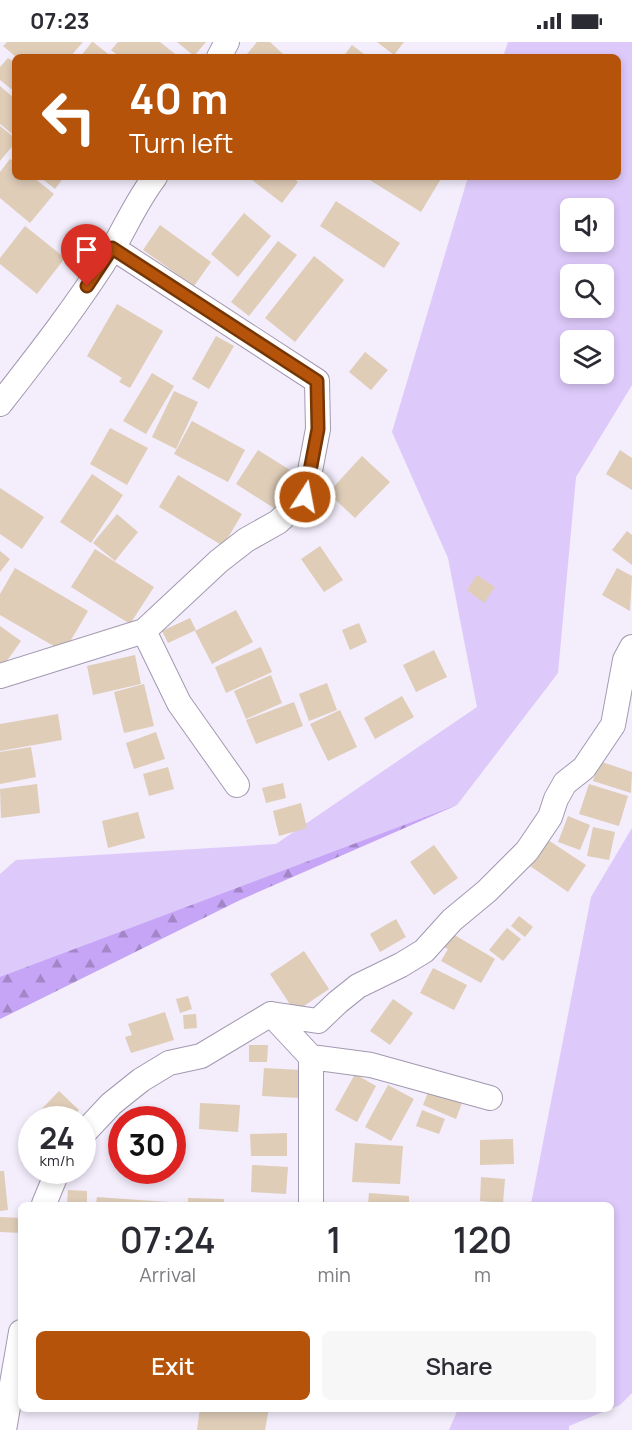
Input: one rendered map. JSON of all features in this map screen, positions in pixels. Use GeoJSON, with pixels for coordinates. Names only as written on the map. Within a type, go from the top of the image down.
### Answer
{"type":"FeatureCollection","features":[{"type":"Feature","properties":{"kind":"street"},"geometry":{"type":"LineString","coordinates":[[0,404],[48,343],[112,248],[153,180]]}},
{"type":"Feature","properties":{"kind":"street"},"geometry":{"type":"LineString","coordinates":[[0,676],[144,631],[219,561],[246,540],[278,522],[305,497],[318,429],[317,381],[112,248]]}},
{"type":"Feature","properties":{"kind":"street"},"geometry":{"type":"LineString","coordinates":[[144,631],[179,704],[237,785]]}},
{"type":"Feature","properties":{"kind":"street"},"geometry":{"type":"LineString","coordinates":[[96,1120],[111,1104],[141,1080],[169,1063],[201,1056],[271,1014],[318,1021],[358,986],[424,951],[452,920],[487,891],[527,851],[550,817],[565,783],[584,768],[614,725],[625,660],[632,647]]}},
{"type":"Feature","properties":{"kind":"street"},"geometry":{"type":"LineString","coordinates":[[271,1014],[311,1057],[371,1065],[490,1098]]}},
{"type":"Feature","properties":{"kind":"street"},"geometry":{"type":"LineString","coordinates":[[311,1057],[311,1202]]}},
{"type":"Feature","properties":{"kind":"street"},"geometry":{"type":"LineString","coordinates":[[45,1202],[52,1184]]}},
{"type":"Feature","properties":{"kind":"street"},"geometry":{"type":"LineString","coordinates":[[4,1430],[18,1349]]}},
{"type":"Feature","properties":{"kind":"shaded area"},"geometry":{"type":"Polygon","coordinates":[[[508,42],[632,42],[632,385],[576,477],[558,673],[457,805],[240,900],[0,1019],[0,874],[16,860],[276,844],[477,707],[448,558],[392,432],[467,180],[621,180],[621,54],[504,54],[508,42]]]}},
{"type":"Feature","properties":{"kind":"shaded area"},"geometry":{"type":"Polygon","coordinates":[[[632,828],[632,1393],[620,1405],[614,1407],[614,1202],[531,1202],[591,897],[632,828]]]}},
{"type":"Feature","properties":{"kind":"shaded area"},"geometry":{"type":"Polygon","coordinates":[[[457,1412],[603,1412],[569,1426],[569,1430],[449,1430],[457,1412]]]}},
{"type":"Feature","properties":{"kind":"green space"},"geometry":{"type":"Polygon","coordinates":[[[457,805],[240,900],[0,1019],[0,977],[457,805]]]}},
{"type":"Feature","properties":{"kind":"building"},"geometry":{"type":"Polygon","coordinates":[[[7,42],[83,42],[73,54],[12,54],[3,46],[7,42]]]}},
{"type":"Feature","properties":{"kind":"building"},"geometry":{"type":"Polygon","coordinates":[[[93,42],[108,54],[82,54],[93,42]]]}},
{"type":"Feature","properties":{"kind":"building"},"geometry":{"type":"Polygon","coordinates":[[[118,42],[160,42],[175,54],[116,54],[111,50],[118,42]]]}},
{"type":"Feature","properties":{"kind":"building"},"geometry":{"type":"Polygon","coordinates":[[[177,42],[206,42],[196,54],[192,54],[177,42]]]}},
{"type":"Feature","properties":{"kind":"building"},"geometry":{"type":"Polygon","coordinates":[[[257,42],[270,42],[283,54],[247,54],[257,42]]]}},
{"type":"Feature","properties":{"kind":"building"},"geometry":{"type":"Polygon","coordinates":[[[377,42],[404,42],[393,54],[377,42]]]}},
{"type":"Feature","properties":{"kind":"building"},"geometry":{"type":"Polygon","coordinates":[[[352,45],[364,54],[345,54],[352,45]]]}},
{"type":"Feature","properties":{"kind":"building"},"geometry":{"type":"Polygon","coordinates":[[[8,58],[12,61],[12,90],[0,80],[0,67],[8,58]]]}},
{"type":"Feature","properties":{"kind":"building"},"geometry":{"type":"Polygon","coordinates":[[[0,86],[12,96],[12,134],[0,124],[0,86]]]}},
{"type":"Feature","properties":{"kind":"building"},"geometry":{"type":"Polygon","coordinates":[[[0,126],[12,136],[12,147],[0,161],[0,126]]]}},
{"type":"Feature","properties":{"kind":"building"},"geometry":{"type":"Polygon","coordinates":[[[10,159],[12,160],[12,180],[37,180],[54,194],[30,223],[0,198],[0,172],[10,159]]]}},
{"type":"Feature","properties":{"kind":"building"},"geometry":{"type":"Polygon","coordinates":[[[44,180],[62,180],[55,189],[44,180]]]}},
{"type":"Feature","properties":{"kind":"building"},"geometry":{"type":"Polygon","coordinates":[[[252,180],[296,180],[298,182],[282,203],[252,180]]]}},
{"type":"Feature","properties":{"kind":"building"},"geometry":{"type":"Polygon","coordinates":[[[370,180],[440,180],[421,212],[370,180]]]}},
{"type":"Feature","properties":{"kind":"building"},"geometry":{"type":"Polygon","coordinates":[[[336,201],[400,243],[384,268],[320,226],[336,201]]]}},
{"type":"Feature","properties":{"kind":"building"},"geometry":{"type":"Polygon","coordinates":[[[244,213],[271,236],[238,277],[211,254],[244,213]]]}},
{"type":"Feature","properties":{"kind":"building"},"geometry":{"type":"Polygon","coordinates":[[[160,225],[211,262],[194,286],[143,250],[160,225]]]}},
{"type":"Feature","properties":{"kind":"building"},"geometry":{"type":"Polygon","coordinates":[[[25,226],[65,258],[37,294],[0,264],[0,258],[25,226]]]}},
{"type":"Feature","properties":{"kind":"building"},"geometry":{"type":"Polygon","coordinates":[[[278,241],[297,255],[249,316],[231,302],[278,241]]]}},
{"type":"Feature","properties":{"kind":"building"},"geometry":{"type":"Polygon","coordinates":[[[314,256],[344,280],[295,342],[265,318],[314,256]]]}},
{"type":"Feature","properties":{"kind":"building"},"geometry":{"type":"Polygon","coordinates":[[[117,304],[163,331],[130,388],[119,382],[122,378],[87,356],[117,304]]]}},
{"type":"Feature","properties":{"kind":"building"},"geometry":{"type":"Polygon","coordinates":[[[216,336],[234,346],[209,389],[192,379],[216,336]]]}},
{"type":"Feature","properties":{"kind":"building"},"geometry":{"type":"Polygon","coordinates":[[[365,352],[388,370],[371,390],[349,372],[365,352]]]}},
{"type":"Feature","properties":{"kind":"building"},"geometry":{"type":"Polygon","coordinates":[[[152,373],[174,386],[146,434],[123,421],[152,373]]]}},
{"type":"Feature","properties":{"kind":"building"},"geometry":{"type":"Polygon","coordinates":[[[174,391],[198,402],[176,449],[152,437],[174,391]]]}},
{"type":"Feature","properties":{"kind":"building"},"geometry":{"type":"Polygon","coordinates":[[[192,421],[245,450],[228,482],[174,454],[192,421]]]}},
{"type":"Feature","properties":{"kind":"building"},"geometry":{"type":"Polygon","coordinates":[[[110,428],[148,448],[127,485],[90,464],[110,428]]]}},
{"type":"Feature","properties":{"kind":"building"},"geometry":{"type":"Polygon","coordinates":[[[258,450],[298,475],[277,510],[236,484],[258,450]]]}},
{"type":"Feature","properties":{"kind":"building"},"geometry":{"type":"Polygon","coordinates":[[[620,450],[632,458],[632,490],[606,474],[620,450]]]}},
{"type":"Feature","properties":{"kind":"building"},"geometry":{"type":"Polygon","coordinates":[[[362,456],[390,482],[355,518],[328,493],[362,456]]]}},
{"type":"Feature","properties":{"kind":"building"},"geometry":{"type":"Polygon","coordinates":[[[92,474],[123,495],[91,543],[60,522],[92,474]]]}},
{"type":"Feature","properties":{"kind":"building"},"geometry":{"type":"Polygon","coordinates":[[[178,475],[242,514],[223,546],[159,507],[178,475]]]}},
{"type":"Feature","properties":{"kind":"building"},"geometry":{"type":"Polygon","coordinates":[[[0,488],[44,517],[22,549],[0,534],[0,488]]]}},
{"type":"Feature","properties":{"kind":"building"},"geometry":{"type":"Polygon","coordinates":[[[117,514],[138,532],[115,561],[93,543],[117,514]]]}},
{"type":"Feature","properties":{"kind":"building"},"geometry":{"type":"Polygon","coordinates":[[[627,531],[632,535],[632,565],[612,550],[627,531]]]}},
{"type":"Feature","properties":{"kind":"building"},"geometry":{"type":"Polygon","coordinates":[[[320,546],[343,580],[324,592],[301,559],[320,546]]]}},
{"type":"Feature","properties":{"kind":"building"},"geometry":{"type":"Polygon","coordinates":[[[95,549],[154,587],[130,624],[71,587],[95,549]]]}},
{"type":"Feature","properties":{"kind":"building"},"geometry":{"type":"Polygon","coordinates":[[[0,551],[10,559],[0,572],[0,551]]]}},
{"type":"Feature","properties":{"kind":"building"},"geometry":{"type":"Polygon","coordinates":[[[15,568],[88,611],[64,652],[0,615],[0,594],[15,568]]]}},
{"type":"Feature","properties":{"kind":"building"},"geometry":{"type":"Polygon","coordinates":[[[617,568],[632,576],[630,611],[602,595],[617,568]]]}},
{"type":"Feature","properties":{"kind":"building"},"geometry":{"type":"Polygon","coordinates":[[[477,575],[495,587],[484,603],[467,590],[477,575]]]}},
{"type":"Feature","properties":{"kind":"building"},"geometry":{"type":"Polygon","coordinates":[[[236,610],[253,642],[212,664],[195,631],[236,610]]]}},
{"type":"Feature","properties":{"kind":"building"},"geometry":{"type":"Polygon","coordinates":[[[190,618],[196,630],[168,643],[162,631],[190,618]]]}},
{"type":"Feature","properties":{"kind":"building"},"geometry":{"type":"Polygon","coordinates":[[[359,623],[367,642],[350,650],[342,630],[359,623]]]}},
{"type":"Feature","properties":{"kind":"building"},"geometry":{"type":"Polygon","coordinates":[[[0,626],[21,641],[1,669],[0,668],[0,626]]]}},
{"type":"Feature","properties":{"kind":"building"},"geometry":{"type":"Polygon","coordinates":[[[261,647],[272,672],[226,693],[215,667],[261,647]]]}},
{"type":"Feature","properties":{"kind":"building"},"geometry":{"type":"Polygon","coordinates":[[[434,650],[447,677],[416,692],[403,665],[434,650]]]}},
{"type":"Feature","properties":{"kind":"building"},"geometry":{"type":"Polygon","coordinates":[[[135,655],[141,684],[93,695],[87,666],[135,655]]]}},
{"type":"Feature","properties":{"kind":"building"},"geometry":{"type":"Polygon","coordinates":[[[271,675],[282,703],[246,719],[234,691],[271,675]]]}},
{"type":"Feature","properties":{"kind":"building"},"geometry":{"type":"Polygon","coordinates":[[[327,683],[337,710],[309,721],[299,694],[327,683]]]}},
{"type":"Feature","properties":{"kind":"building"},"geometry":{"type":"Polygon","coordinates":[[[144,684],[154,726],[124,733],[114,692],[144,684]]]}},
{"type":"Feature","properties":{"kind":"building"},"geometry":{"type":"Polygon","coordinates":[[[402,696],[414,717],[375,739],[364,718],[402,696]]]}},
{"type":"Feature","properties":{"kind":"building"},"geometry":{"type":"Polygon","coordinates":[[[294,702],[303,726],[256,744],[246,720],[294,702]]]}},
{"type":"Feature","properties":{"kind":"building"},"geometry":{"type":"Polygon","coordinates":[[[340,710],[357,747],[328,761],[310,724],[340,710]]]}},
{"type":"Feature","properties":{"kind":"building"},"geometry":{"type":"Polygon","coordinates":[[[58,714],[62,740],[0,751],[0,724],[58,714]]]}},
{"type":"Feature","properties":{"kind":"building"},"geometry":{"type":"Polygon","coordinates":[[[156,732],[165,759],[134,769],[126,743],[156,732]]]}},
{"type":"Feature","properties":{"kind":"building"},"geometry":{"type":"Polygon","coordinates":[[[31,747],[36,777],[0,784],[0,752],[31,747]]]}},
{"type":"Feature","properties":{"kind":"building"},"geometry":{"type":"Polygon","coordinates":[[[599,761],[632,772],[631,793],[593,781],[599,761]]]}},
{"type":"Feature","properties":{"kind":"building"},"geometry":{"type":"Polygon","coordinates":[[[168,767],[174,789],[149,796],[143,774],[168,767]]]}},
{"type":"Feature","properties":{"kind":"building"},"geometry":{"type":"Polygon","coordinates":[[[283,783],[286,798],[266,803],[262,788],[283,783]]]}},
{"type":"Feature","properties":{"kind":"building"},"geometry":{"type":"Polygon","coordinates":[[[37,784],[40,813],[1,818],[0,789],[37,784]]]}},
{"type":"Feature","properties":{"kind":"building"},"geometry":{"type":"Polygon","coordinates":[[[589,784],[628,796],[619,826],[579,814],[589,784]]]}},
{"type":"Feature","properties":{"kind":"building"},"geometry":{"type":"Polygon","coordinates":[[[301,803],[307,828],[279,836],[273,811],[301,803]]]}},
{"type":"Feature","properties":{"kind":"building"},"geometry":{"type":"Polygon","coordinates":[[[138,812],[145,838],[108,848],[102,821],[138,812]]]}},
{"type":"Feature","properties":{"kind":"building"},"geometry":{"type":"Polygon","coordinates":[[[568,816],[590,825],[580,850],[558,842],[568,816]]]}},
{"type":"Feature","properties":{"kind":"building"},"geometry":{"type":"Polygon","coordinates":[[[593,827],[615,832],[609,860],[587,856],[593,827]]]}},
{"type":"Feature","properties":{"kind":"building"},"geometry":{"type":"Polygon","coordinates":[[[548,840],[586,865],[568,892],[530,866],[548,840]]]}},
{"type":"Feature","properties":{"kind":"building"},"geometry":{"type":"Polygon","coordinates":[[[434,845],[458,878],[434,895],[410,862],[434,845]]]}},
{"type":"Feature","properties":{"kind":"building"},"geometry":{"type":"Polygon","coordinates":[[[519,916],[533,927],[525,937],[511,926],[519,916]]]}},
{"type":"Feature","properties":{"kind":"building"},"geometry":{"type":"Polygon","coordinates":[[[396,919],[406,937],[380,952],[370,934],[396,919]]]}},
{"type":"Feature","properties":{"kind":"building"},"geometry":{"type":"Polygon","coordinates":[[[507,928],[521,939],[503,961],[489,950],[507,928]]]}},
{"type":"Feature","properties":{"kind":"building"},"geometry":{"type":"Polygon","coordinates":[[[451,933],[495,959],[481,983],[441,961],[448,949],[443,947],[451,933]]]}},
{"type":"Feature","properties":{"kind":"building"},"geometry":{"type":"Polygon","coordinates":[[[304,951],[329,989],[295,1012],[270,974],[304,951]]]}},
{"type":"Feature","properties":{"kind":"building"},"geometry":{"type":"Polygon","coordinates":[[[433,968],[467,985],[454,1010],[420,993],[433,968]]]}},
{"type":"Feature","properties":{"kind":"building"},"geometry":{"type":"Polygon","coordinates":[[[188,996],[192,1009],[180,1013],[176,999],[188,996]]]}},
{"type":"Feature","properties":{"kind":"building"},"geometry":{"type":"Polygon","coordinates":[[[393,999],[413,1013],[390,1045],[370,1031],[393,999]]]}},
{"type":"Feature","properties":{"kind":"building"},"geometry":{"type":"Polygon","coordinates":[[[165,1012],[174,1040],[131,1053],[125,1037],[132,1035],[128,1024],[165,1012]]]}},
{"type":"Feature","properties":{"kind":"building"},"geometry":{"type":"Polygon","coordinates":[[[196,1014],[197,1028],[184,1029],[183,1015],[196,1014]]]}},
{"type":"Feature","properties":{"kind":"building"},"geometry":{"type":"Polygon","coordinates":[[[249,1045],[268,1045],[267,1062],[249,1062],[249,1045]]]}},
{"type":"Feature","properties":{"kind":"building"},"geometry":{"type":"Polygon","coordinates":[[[264,1068],[301,1070],[299,1098],[262,1096],[264,1068]]]}},
{"type":"Feature","properties":{"kind":"building"},"geometry":{"type":"Polygon","coordinates":[[[355,1074],[376,1086],[357,1122],[335,1110],[355,1074]]]}},
{"type":"Feature","properties":{"kind":"building"},"geometry":{"type":"Polygon","coordinates":[[[388,1085],[414,1099],[391,1141],[365,1127],[388,1085]]]}},
{"type":"Feature","properties":{"kind":"building"},"geometry":{"type":"Polygon","coordinates":[[[429,1090],[462,1103],[456,1119],[423,1105],[429,1090]]]}},
{"type":"Feature","properties":{"kind":"building"},"geometry":{"type":"Polygon","coordinates":[[[59,1091],[75,1106],[45,1106],[59,1091]]]}},
{"type":"Feature","properties":{"kind":"building"},"geometry":{"type":"Polygon","coordinates":[[[200,1103],[240,1105],[238,1132],[199,1129],[200,1103]]]}},
{"type":"Feature","properties":{"kind":"building"},"geometry":{"type":"Polygon","coordinates":[[[422,1110],[445,1119],[439,1134],[416,1126],[422,1110]]]}},
{"type":"Feature","properties":{"kind":"building"},"geometry":{"type":"Polygon","coordinates":[[[287,1133],[287,1156],[251,1156],[250,1134],[287,1133]]]}},
{"type":"Feature","properties":{"kind":"building"},"geometry":{"type":"Polygon","coordinates":[[[513,1139],[514,1164],[480,1165],[480,1140],[513,1139]]]}},
{"type":"Feature","properties":{"kind":"building"},"geometry":{"type":"Polygon","coordinates":[[[355,1143],[403,1146],[400,1184],[352,1182],[355,1143]]]}},
{"type":"Feature","properties":{"kind":"building"},"geometry":{"type":"Polygon","coordinates":[[[252,1165],[288,1167],[286,1194],[251,1192],[252,1165]]]}},
{"type":"Feature","properties":{"kind":"building"},"geometry":{"type":"Polygon","coordinates":[[[0,1171],[4,1171],[8,1210],[0,1211],[0,1171]]]}},
{"type":"Feature","properties":{"kind":"building"},"geometry":{"type":"Polygon","coordinates":[[[481,1177],[505,1179],[503,1202],[480,1201],[481,1177]]]}},
{"type":"Feature","properties":{"kind":"building"},"geometry":{"type":"Polygon","coordinates":[[[68,1190],[87,1191],[87,1202],[67,1202],[68,1190]]]}},
{"type":"Feature","properties":{"kind":"building"},"geometry":{"type":"Polygon","coordinates":[[[369,1193],[409,1196],[409,1202],[368,1202],[369,1193]]]}},
{"type":"Feature","properties":{"kind":"building"},"geometry":{"type":"Polygon","coordinates":[[[97,1197],[168,1202],[96,1202],[97,1197]]]}},
{"type":"Feature","properties":{"kind":"building"},"geometry":{"type":"Polygon","coordinates":[[[188,1198],[224,1199],[224,1202],[188,1202],[188,1198]]]}},
{"type":"Feature","properties":{"kind":"building"},"geometry":{"type":"Polygon","coordinates":[[[0,1217],[18,1218],[18,1233],[0,1232],[0,1217]]]}},
{"type":"Feature","properties":{"kind":"building"},"geometry":{"type":"Polygon","coordinates":[[[199,1412],[268,1412],[265,1430],[197,1430],[199,1412]]]}},
{"type":"Feature","properties":{"kind":"route"},"geometry":{"type":"LineString","coordinates":[[87,286],[112,248],[317,381],[318,429],[305,497]]}}]}
